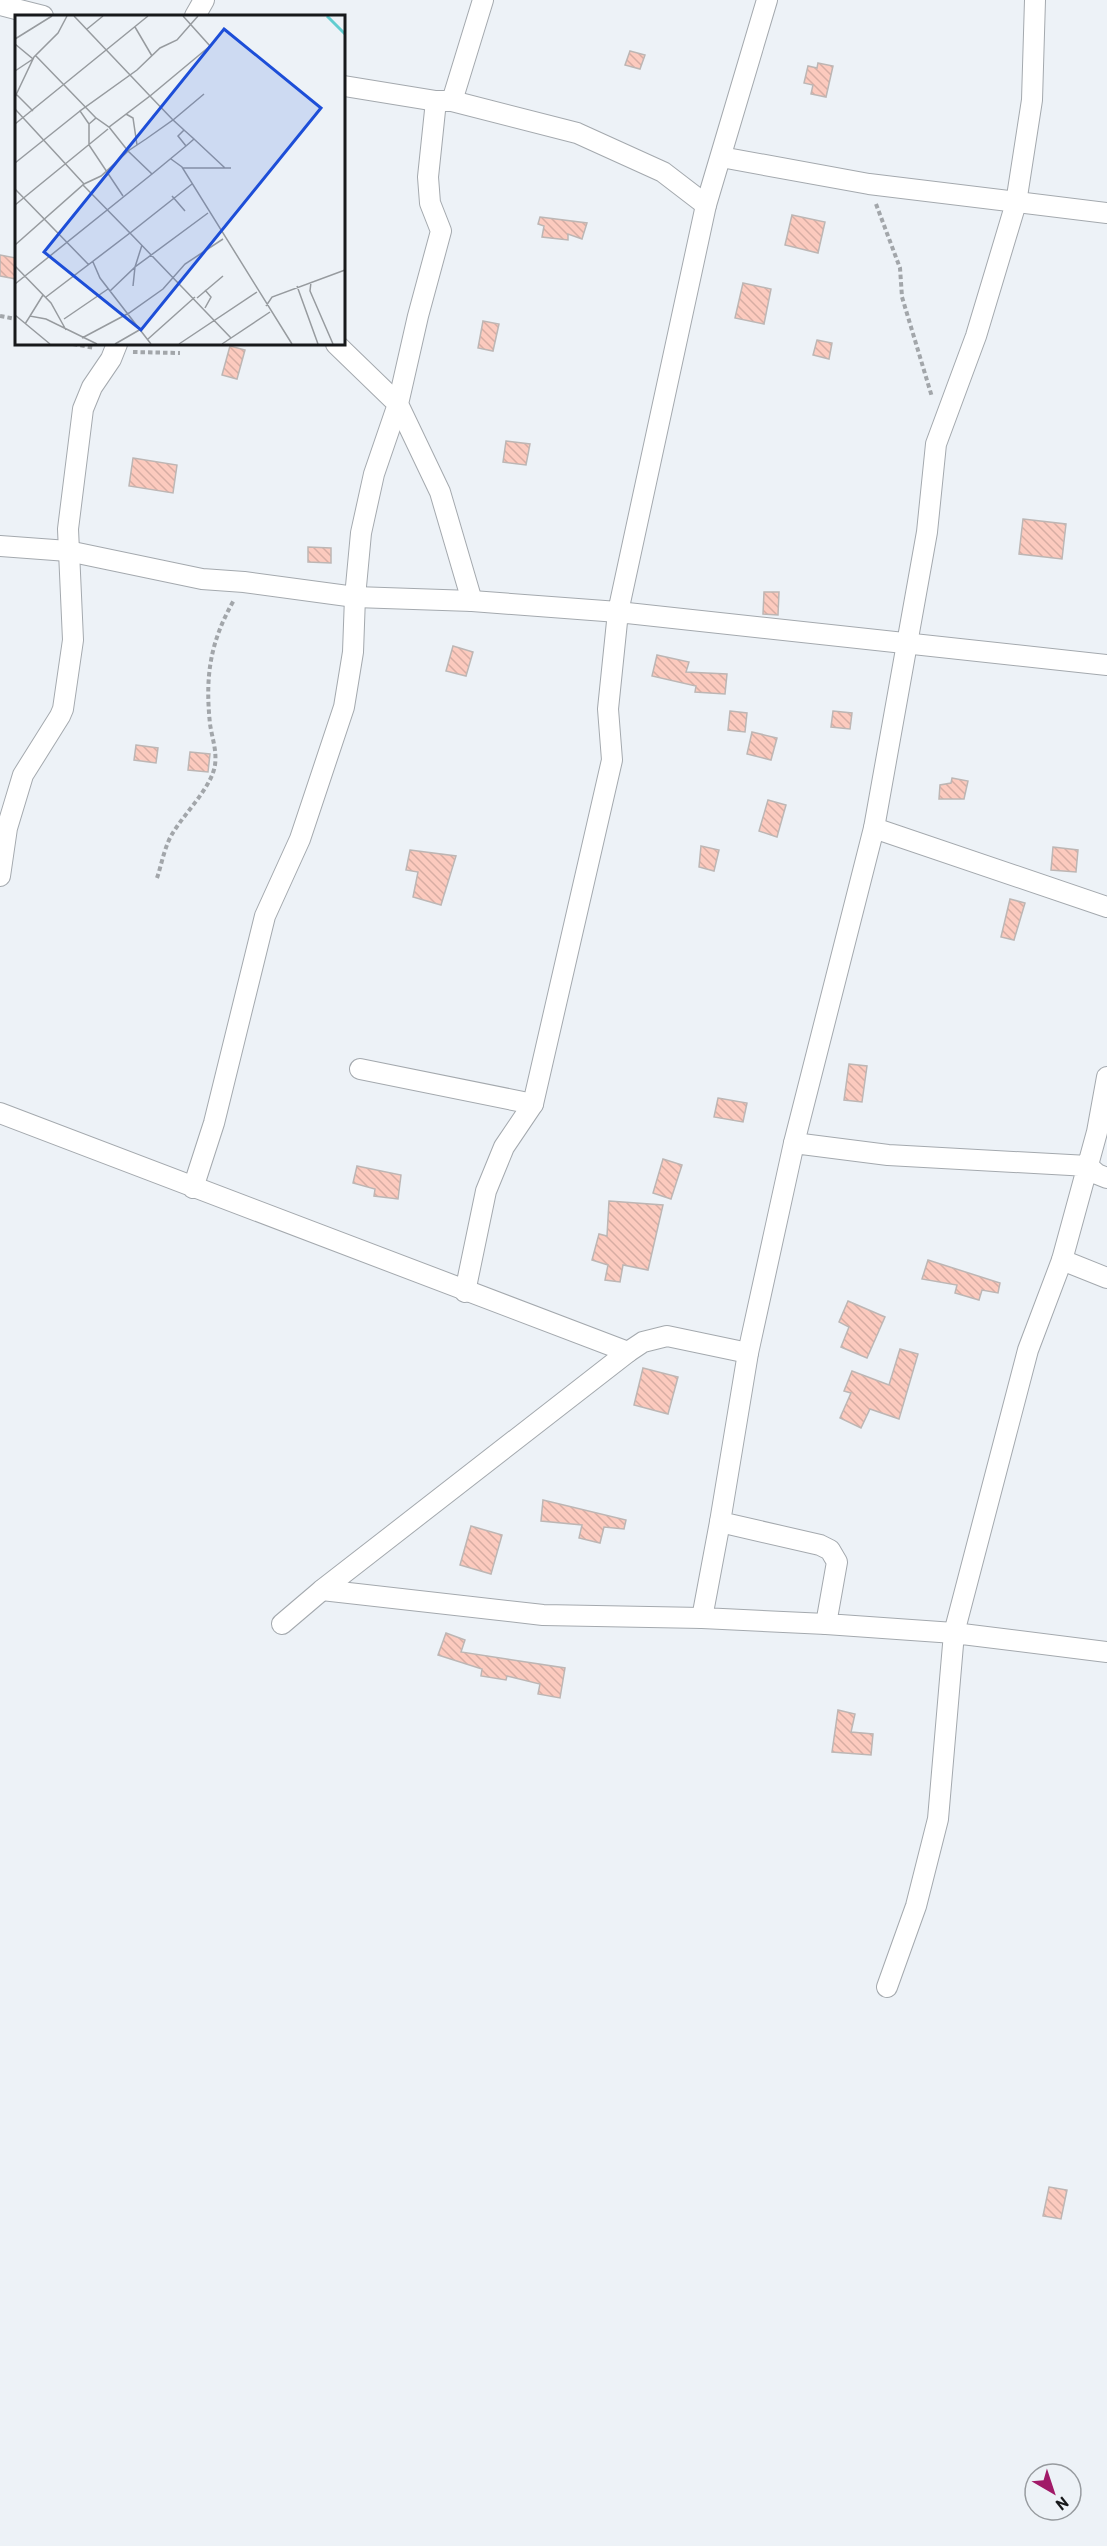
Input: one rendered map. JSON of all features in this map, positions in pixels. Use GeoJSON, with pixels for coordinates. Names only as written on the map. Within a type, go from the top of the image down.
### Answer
{"type":"FeatureCollection","features":[{"type":"Feature","properties":{"kind":"street"},"geometry":{"type":"LineString","coordinates":[[196,15],[204,0]]}},
{"type":"Feature","properties":{"kind":"street"},"geometry":{"type":"LineString","coordinates":[[193,1188],[214,1123],[265,916],[300,839],[344,707],[354,652],[355,597],[361,533],[374,474],[398,404],[418,316],[441,231],[430,203],[428,177],[444,101],[483,0]]}},
{"type":"Feature","properties":{"kind":"street"},"geometry":{"type":"LineString","coordinates":[[465,1292],[486,1191],[504,1147],[533,1104],[612,760],[608,709],[618,612],[706,205],[767,0]]}},
{"type":"Feature","properties":{"kind":"street"},"geometry":{"type":"LineString","coordinates":[[702,1618],[748,1353],[794,1143],[874,828],[909,643],[927,532],[936,444],[976,336],[1016,203],[1032,100],[1035,0]]}},
{"type":"Feature","properties":{"kind":"street"},"geometry":{"type":"LineString","coordinates":[[4,4],[40,15]]}},
{"type":"Feature","properties":{"kind":"street"},"geometry":{"type":"LineString","coordinates":[[345,86],[444,101],[577,133],[663,172],[706,205]]}},
{"type":"Feature","properties":{"kind":"street"},"geometry":{"type":"LineString","coordinates":[[721,157],[869,184],[1107,213]]}},
{"type":"Feature","properties":{"kind":"street"},"geometry":{"type":"LineString","coordinates":[[0,876],[7,828],[23,775],[63,709],[73,640],[68,529],[83,410],[92,387],[111,359],[117,345]]}},
{"type":"Feature","properties":{"kind":"street"},"geometry":{"type":"LineString","coordinates":[[337,345],[398,404],[440,492],[472,601]]}},
{"type":"Feature","properties":{"kind":"street"},"geometry":{"type":"LineString","coordinates":[[0,546],[68,551],[202,579],[244,582],[355,597],[472,601],[618,612],[1107,665]]}},
{"type":"Feature","properties":{"kind":"street"},"geometry":{"type":"LineString","coordinates":[[874,828],[1107,907]]}},
{"type":"Feature","properties":{"kind":"street"},"geometry":{"type":"LineString","coordinates":[[360,1069],[533,1104]]}},
{"type":"Feature","properties":{"kind":"street"},"geometry":{"type":"LineString","coordinates":[[887,1987],[916,1906],[938,1819],[954,1633],[1028,1350],[1062,1260],[1088,1166],[1107,1077]]}},
{"type":"Feature","properties":{"kind":"street"},"geometry":{"type":"LineString","coordinates":[[0,1113],[628,1353]]}},
{"type":"Feature","properties":{"kind":"street"},"geometry":{"type":"LineString","coordinates":[[794,1143],[888,1155],[1088,1166],[1097,1174],[1107,1178]]}},
{"type":"Feature","properties":{"kind":"street"},"geometry":{"type":"LineString","coordinates":[[1062,1260],[1107,1278]]}},
{"type":"Feature","properties":{"kind":"street"},"geometry":{"type":"LineString","coordinates":[[282,1624],[322,1590],[643,1342],[667,1336],[748,1353]]}},
{"type":"Feature","properties":{"kind":"street"},"geometry":{"type":"LineString","coordinates":[[720,1522],[820,1545],[830,1550],[837,1562],[826,1624]]}},
{"type":"Feature","properties":{"kind":"street"},"geometry":{"type":"LineString","coordinates":[[322,1590],[543,1615],[702,1618],[826,1624],[954,1633],[1107,1652]]}},
{"type":"Feature","properties":{"kind":"path"},"geometry":{"type":"LineString","coordinates":[[869,184],[900,268],[902,297],[928,379],[933,404]]}},
{"type":"Feature","properties":{"kind":"path"},"geometry":{"type":"LineString","coordinates":[[0,316],[15,319]]}},
{"type":"Feature","properties":{"kind":"path"},"geometry":{"type":"LineString","coordinates":[[157,878],[172,833],[202,791],[215,767],[216,749],[210,725],[209,664],[222,621],[244,582]]}},
{"type":"Feature","properties":{"kind":"building"},"geometry":{"type":"Polygon","coordinates":[[[630,51],[645,55],[640,69],[625,65],[630,51]]]}},
{"type":"Feature","properties":{"kind":"building"},"geometry":{"type":"Polygon","coordinates":[[[818,63],[833,66],[826,97],[811,94],[813,85],[804,83],[808,66],[817,68],[818,63]]]}},
{"type":"Feature","properties":{"kind":"building"},"geometry":{"type":"Polygon","coordinates":[[[792,215],[825,222],[818,253],[785,245],[792,215]]]}},
{"type":"Feature","properties":{"kind":"building"},"geometry":{"type":"Polygon","coordinates":[[[540,217],[587,223],[582,239],[568,234],[568,240],[542,237],[544,226],[538,224],[540,217]]]}},
{"type":"Feature","properties":{"kind":"building"},"geometry":{"type":"Polygon","coordinates":[[[0,255],[15,258],[15,279],[0,276],[0,255]]]}},
{"type":"Feature","properties":{"kind":"building"},"geometry":{"type":"Polygon","coordinates":[[[743,283],[771,289],[764,324],[735,318],[743,283]]]}},
{"type":"Feature","properties":{"kind":"building"},"geometry":{"type":"Polygon","coordinates":[[[483,321],[499,324],[493,351],[478,348],[483,321]]]}},
{"type":"Feature","properties":{"kind":"building"},"geometry":{"type":"Polygon","coordinates":[[[817,340],[832,343],[829,359],[813,355],[817,340]]]}},
{"type":"Feature","properties":{"kind":"building"},"geometry":{"type":"Polygon","coordinates":[[[230,346],[245,350],[237,379],[222,375],[230,346]]]}},
{"type":"Feature","properties":{"kind":"building"},"geometry":{"type":"Polygon","coordinates":[[[506,441],[530,444],[526,465],[503,462],[506,441]]]}},
{"type":"Feature","properties":{"kind":"building"},"geometry":{"type":"Polygon","coordinates":[[[133,458],[177,465],[173,493],[129,486],[133,458]]]}},
{"type":"Feature","properties":{"kind":"building"},"geometry":{"type":"Polygon","coordinates":[[[1023,519],[1066,524],[1062,559],[1019,554],[1023,519]]]}},
{"type":"Feature","properties":{"kind":"building"},"geometry":{"type":"Polygon","coordinates":[[[308,547],[331,548],[331,563],[308,562],[308,547]]]}},
{"type":"Feature","properties":{"kind":"building"},"geometry":{"type":"Polygon","coordinates":[[[764,592],[779,592],[778,615],[763,614],[764,592]]]}},
{"type":"Feature","properties":{"kind":"building"},"geometry":{"type":"Polygon","coordinates":[[[453,646],[473,652],[466,676],[446,671],[453,646]]]}},
{"type":"Feature","properties":{"kind":"building"},"geometry":{"type":"Polygon","coordinates":[[[657,655],[689,662],[686,672],[727,674],[725,694],[695,692],[696,686],[652,676],[657,655]]]}},
{"type":"Feature","properties":{"kind":"building"},"geometry":{"type":"Polygon","coordinates":[[[730,711],[747,713],[745,732],[728,730],[730,711]]]}},
{"type":"Feature","properties":{"kind":"building"},"geometry":{"type":"Polygon","coordinates":[[[833,711],[852,713],[850,729],[831,727],[833,711]]]}},
{"type":"Feature","properties":{"kind":"building"},"geometry":{"type":"Polygon","coordinates":[[[752,732],[777,738],[771,760],[747,754],[752,732]]]}},
{"type":"Feature","properties":{"kind":"building"},"geometry":{"type":"Polygon","coordinates":[[[136,745],[158,748],[156,763],[134,760],[136,745]]]}},
{"type":"Feature","properties":{"kind":"building"},"geometry":{"type":"Polygon","coordinates":[[[190,752],[210,754],[208,772],[188,770],[190,752]]]}},
{"type":"Feature","properties":{"kind":"building"},"geometry":{"type":"Polygon","coordinates":[[[952,778],[968,781],[964,799],[939,799],[940,785],[951,783],[952,778]]]}},
{"type":"Feature","properties":{"kind":"building"},"geometry":{"type":"Polygon","coordinates":[[[768,800],[786,805],[777,837],[759,831],[768,800]]]}},
{"type":"Feature","properties":{"kind":"building"},"geometry":{"type":"Polygon","coordinates":[[[701,846],[719,850],[714,871],[699,867],[701,846]]]}},
{"type":"Feature","properties":{"kind":"building"},"geometry":{"type":"Polygon","coordinates":[[[1053,847],[1078,850],[1076,872],[1051,870],[1053,847]]]}},
{"type":"Feature","properties":{"kind":"building"},"geometry":{"type":"Polygon","coordinates":[[[410,850],[456,856],[441,905],[413,897],[418,872],[406,870],[410,850]]]}},
{"type":"Feature","properties":{"kind":"building"},"geometry":{"type":"Polygon","coordinates":[[[1010,899],[1025,903],[1014,940],[1001,937],[1010,899]]]}},
{"type":"Feature","properties":{"kind":"building"},"geometry":{"type":"Polygon","coordinates":[[[849,1064],[867,1066],[862,1102],[844,1100],[849,1064]]]}},
{"type":"Feature","properties":{"kind":"building"},"geometry":{"type":"Polygon","coordinates":[[[718,1098],[747,1103],[743,1122],[714,1117],[718,1098]]]}},
{"type":"Feature","properties":{"kind":"building"},"geometry":{"type":"Polygon","coordinates":[[[663,1159],[682,1165],[671,1199],[653,1193],[663,1159]]]}},
{"type":"Feature","properties":{"kind":"building"},"geometry":{"type":"Polygon","coordinates":[[[357,1166],[401,1175],[398,1199],[374,1196],[375,1189],[353,1183],[357,1166]]]}},
{"type":"Feature","properties":{"kind":"building"},"geometry":{"type":"Polygon","coordinates":[[[609,1201],[663,1205],[648,1270],[623,1265],[620,1282],[605,1280],[608,1265],[592,1260],[599,1234],[607,1236],[609,1201]]]}},
{"type":"Feature","properties":{"kind":"building"},"geometry":{"type":"Polygon","coordinates":[[[928,1260],[1000,1283],[998,1293],[982,1290],[979,1300],[955,1293],[957,1285],[922,1279],[928,1260]]]}},
{"type":"Feature","properties":{"kind":"building"},"geometry":{"type":"Polygon","coordinates":[[[848,1301],[885,1317],[867,1358],[841,1347],[849,1327],[839,1322],[848,1301]]]}},
{"type":"Feature","properties":{"kind":"building"},"geometry":{"type":"Polygon","coordinates":[[[900,1349],[918,1354],[899,1419],[870,1409],[861,1428],[840,1418],[851,1393],[844,1391],[852,1371],[889,1385],[900,1349]]]}},
{"type":"Feature","properties":{"kind":"building"},"geometry":{"type":"Polygon","coordinates":[[[643,1368],[678,1377],[668,1414],[634,1405],[643,1368]]]}},
{"type":"Feature","properties":{"kind":"building"},"geometry":{"type":"Polygon","coordinates":[[[543,1500],[626,1520],[624,1529],[604,1527],[600,1543],[579,1538],[582,1525],[541,1521],[543,1500]]]}},
{"type":"Feature","properties":{"kind":"building"},"geometry":{"type":"Polygon","coordinates":[[[471,1526],[502,1535],[491,1574],[460,1565],[471,1526]]]}},
{"type":"Feature","properties":{"kind":"building"},"geometry":{"type":"Polygon","coordinates":[[[446,1633],[465,1640],[461,1652],[565,1668],[560,1698],[538,1694],[540,1684],[507,1676],[506,1680],[481,1676],[482,1669],[438,1655],[446,1633]]]}},
{"type":"Feature","properties":{"kind":"building"},"geometry":{"type":"Polygon","coordinates":[[[838,1710],[855,1714],[851,1732],[873,1734],[871,1755],[832,1752],[838,1710]]]}},
{"type":"Feature","properties":{"kind":"building"},"geometry":{"type":"Polygon","coordinates":[[[1049,2187],[1067,2190],[1061,2219],[1043,2216],[1049,2187]]]}}]}
